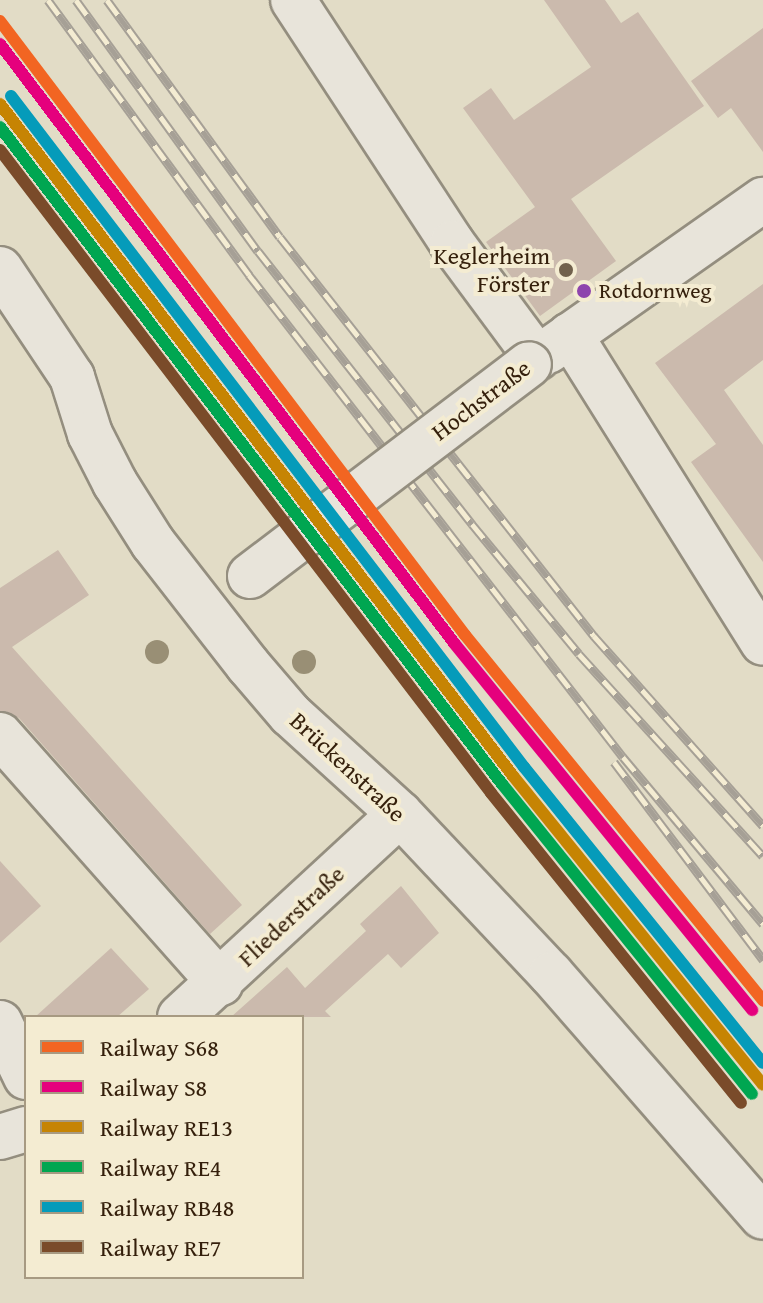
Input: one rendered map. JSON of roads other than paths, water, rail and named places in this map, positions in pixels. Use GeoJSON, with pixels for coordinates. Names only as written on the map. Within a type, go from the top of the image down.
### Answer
{"type":"FeatureCollection","features":[{"type":"Feature","properties":{"kind":"street"},"geometry":{"type":"LineString","coordinates":[[293,0],[452,243],[545,352],[763,643]]}},
{"type":"Feature","properties":{"kind":"street","name":"Hochstraße"},"geometry":{"type":"LineString","coordinates":[[205,610],[545,352],[763,200]]}},
{"type":"Feature","properties":{"kind":"street","name":"Brückenstraße"},"geometry":{"type":"LineString","coordinates":[[0,269],[72,377],[90,434],[115,483],[205,610],[290,714],[400,814],[551,974],[763,1217]]}},
{"type":"Feature","properties":{"kind":"street"},"geometry":{"type":"LineString","coordinates":[[0,735],[220,983]]}},
{"type":"Feature","properties":{"kind":"street","name":"Fliederstraße"},"geometry":{"type":"LineString","coordinates":[[182,1015],[400,814]]}},
{"type":"Feature","properties":{"kind":"street"},"geometry":{"type":"LineString","coordinates":[[0,1023],[24,1073]]}},
{"type":"Feature","properties":{"kind":"street"},"geometry":{"type":"LineString","coordinates":[[0,1137],[24,1130]]}},
{"type":"Feature","properties":{"kind":"railway"},"geometry":{"type":"LineString","coordinates":[[48,0],[249,275],[623,757],[763,924]]}},
{"type":"Feature","properties":{"kind":"railway"},"geometry":{"type":"LineString","coordinates":[[76,0],[258,251],[472,524],[579,654],[763,856]]}},
{"type":"Feature","properties":{"kind":"railway"},"geometry":{"type":"LineString","coordinates":[[107,0],[280,237],[594,636],[763,826]]}},
{"type":"Feature","properties":{"kind":"railway"},"geometry":{"type":"LineString","coordinates":[[614,762],[763,960]]}},
{"type":"Feature","properties":{"kind":"rail line","name":"S68"},"geometry":{"type":"LineString","coordinates":[[0,21],[465,635],[763,1001]]}},
{"type":"Feature","properties":{"kind":"rail line","name":"S8"},"geometry":{"type":"LineString","coordinates":[[0,44],[454,643],[752,1010]]}},
{"type":"Feature","properties":{"kind":"rail line","name":"RB48"},"geometry":{"type":"LineString","coordinates":[[11,96],[524,767],[763,1063]]}},
{"type":"Feature","properties":{"kind":"rail line","name":"RE13"},"geometry":{"type":"LineString","coordinates":[[0,104],[513,776],[763,1085]]}},
{"type":"Feature","properties":{"kind":"rail line","name":"RE4"},"geometry":{"type":"LineString","coordinates":[[0,127],[502,784],[752,1094]]}},
{"type":"Feature","properties":{"kind":"rail line","name":"RE7"},"geometry":{"type":"LineString","coordinates":[[0,150],[491,793],[741,1103]]}},
{"type":"Feature","properties":{"kind":"place","name":"Keglerheim Förster"},"geometry":{"type":"Point","coordinates":[566,270]}},
{"type":"Feature","properties":{"kind":"place","name":"Rotdornweg"},"geometry":{"type":"Point","coordinates":[584,291]}}]}
